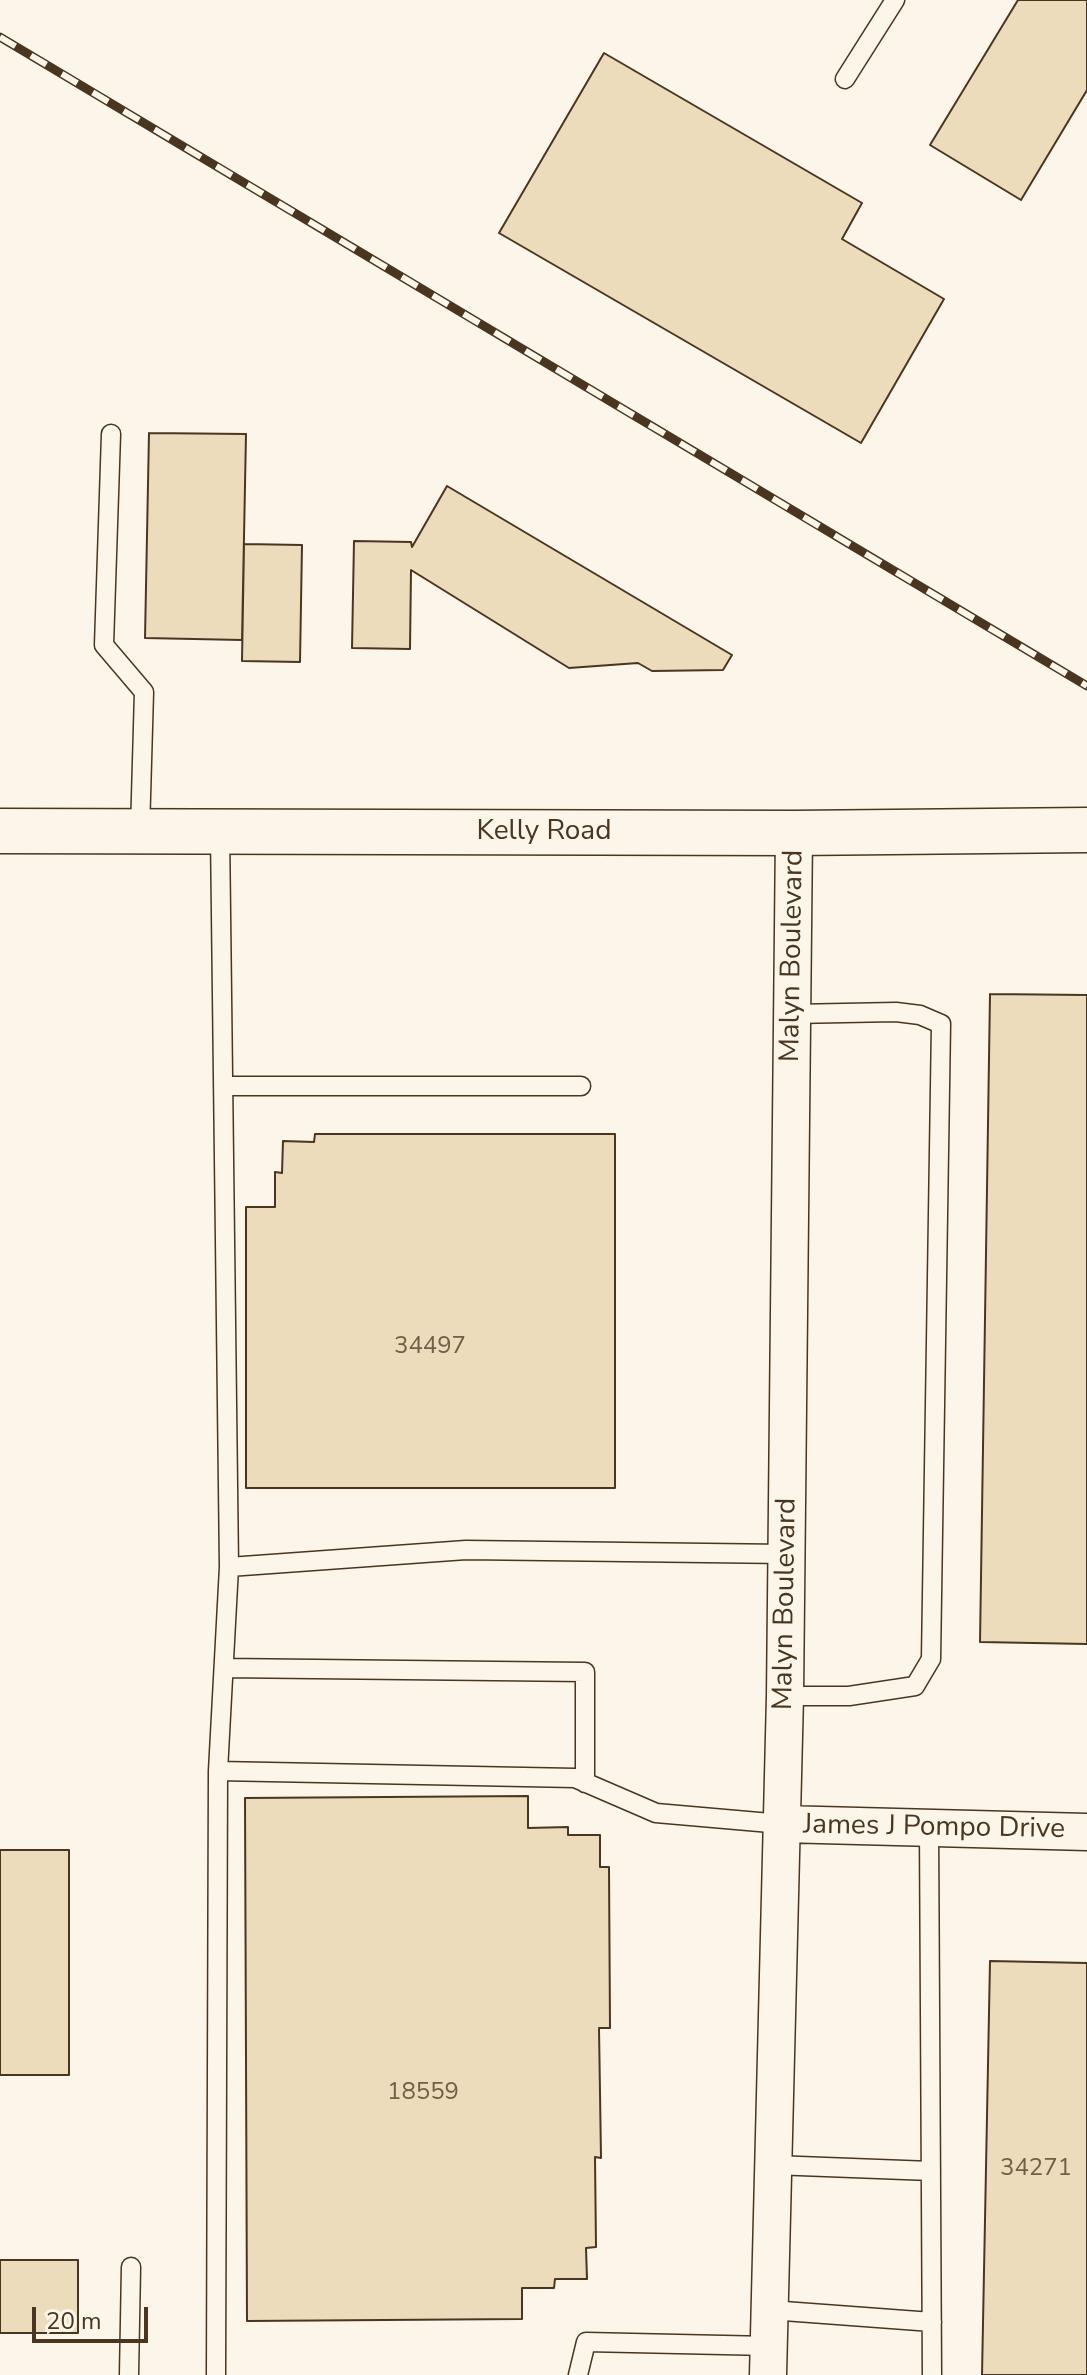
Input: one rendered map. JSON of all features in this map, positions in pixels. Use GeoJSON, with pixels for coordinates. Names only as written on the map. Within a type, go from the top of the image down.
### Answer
{"type":"FeatureCollection","features":[{"type":"Feature","properties":{"kind":"street","name":"Kelly Road"},"geometry":{"type":"LineString","coordinates":[[0,831],[794,833],[1087,830]]}},
{"type":"Feature","properties":{"kind":"street","name":"Malyn Boulevard"},"geometry":{"type":"LineString","coordinates":[[768,2361],[785,1696],[794,833]]}},
{"type":"Feature","properties":{"kind":"street","name":"James J Pompo Drive"},"geometry":{"type":"LineString","coordinates":[[782,1824],[1087,1832]]}},
{"type":"Feature","properties":{"kind":"lane"},"geometry":{"type":"LineString","coordinates":[[845,79],[895,0]]}},
{"type":"Feature","properties":{"kind":"lane"},"geometry":{"type":"LineString","coordinates":[[111,434],[104,645],[144,692],[140,831]]}},
{"type":"Feature","properties":{"kind":"lane"},"geometry":{"type":"LineString","coordinates":[[216,2375],[218,1771],[229,1567],[224,1356],[220,832]]}},
{"type":"Feature","properties":{"kind":"lane"},"geometry":{"type":"LineString","coordinates":[[785,1696],[849,1696],[915,1686],[931,1659],[941,1024],[920,1015],[896,1012],[792,1014]]}},
{"type":"Feature","properties":{"kind":"lane"},"geometry":{"type":"LineString","coordinates":[[224,1086],[581,1086]]}},
{"type":"Feature","properties":{"kind":"lane"},"geometry":{"type":"LineString","coordinates":[[229,1567],[466,1550],[786,1554]]}},
{"type":"Feature","properties":{"kind":"lane"},"geometry":{"type":"LineString","coordinates":[[224,1668],[585,1672],[585,1783]]}},
{"type":"Feature","properties":{"kind":"lane"},"geometry":{"type":"LineString","coordinates":[[218,1771],[575,1778],[656,1813],[782,1824]]}},
{"type":"Feature","properties":{"kind":"lane"},"geometry":{"type":"LineString","coordinates":[[929,1828],[932,2375]]}},
{"type":"Feature","properties":{"kind":"lane"},"geometry":{"type":"LineString","coordinates":[[773,2165],[931,2171]]}},
{"type":"Feature","properties":{"kind":"lane"},"geometry":{"type":"LineString","coordinates":[[129,2375],[131,2267]]}},
{"type":"Feature","properties":{"kind":"lane"},"geometry":{"type":"LineString","coordinates":[[770,2310],[932,2322]]}},
{"type":"Feature","properties":{"kind":"lane"},"geometry":{"type":"LineString","coordinates":[[578,2375],[586,2342],[768,2361]]}},
{"type":"Feature","properties":{"kind":"building"},"geometry":{"type":"Polygon","coordinates":[[[1018,0],[1087,0],[1087,90],[1021,200],[930,145],[1018,0]]]}},
{"type":"Feature","properties":{"kind":"building"},"geometry":{"type":"Polygon","coordinates":[[[604,53],[862,203],[842,239],[944,299],[861,443],[499,233],[604,53]]]}},
{"type":"Feature","properties":{"kind":"building"},"geometry":{"type":"Polygon","coordinates":[[[149,433],[246,434],[242,640],[145,638],[149,433]]]}},
{"type":"Feature","properties":{"kind":"building"},"geometry":{"type":"Polygon","coordinates":[[[447,486],[732,655],[723,670],[652,671],[638,663],[569,668],[411,570],[410,649],[352,648],[354,541],[411,542],[412,547],[447,486]]]}},
{"type":"Feature","properties":{"kind":"building"},"geometry":{"type":"Polygon","coordinates":[[[244,544],[302,545],[300,662],[242,661],[244,544]]]}},
{"type":"Feature","properties":{"kind":"building"},"geometry":{"type":"Polygon","coordinates":[[[990,994],[1087,995],[1087,1644],[980,1642],[990,994]]]}},
{"type":"Feature","properties":{"kind":"building"},"geometry":{"type":"Polygon","coordinates":[[[315,1134],[615,1134],[615,1488],[246,1488],[246,1207],[275,1207],[275,1172],[282,1173],[283,1141],[314,1142],[315,1134]]]}},
{"type":"Feature","properties":{"kind":"building"},"geometry":{"type":"Polygon","coordinates":[[[528,1796],[528,1828],[568,1827],[568,1835],[600,1835],[600,1867],[609,1867],[610,2028],[599,2028],[601,2158],[595,2157],[596,2247],[586,2248],[587,2279],[555,2279],[554,2288],[522,2288],[522,2319],[247,2321],[245,1798],[528,1796]]]}},
{"type":"Feature","properties":{"kind":"building"},"geometry":{"type":"Polygon","coordinates":[[[0,1850],[69,1850],[69,2075],[0,2075],[0,1850]]]}},
{"type":"Feature","properties":{"kind":"building"},"geometry":{"type":"Polygon","coordinates":[[[990,1961],[1087,1963],[1087,2375],[982,2375],[990,1961]]]}},
{"type":"Feature","properties":{"kind":"building"},"geometry":{"type":"Polygon","coordinates":[[[0,2260],[78,2260],[78,2333],[0,2333],[0,2260]]]}},
{"type":"Feature","properties":{"kind":"railway"},"geometry":{"type":"LineString","coordinates":[[0,37],[1087,686]]}}]}
